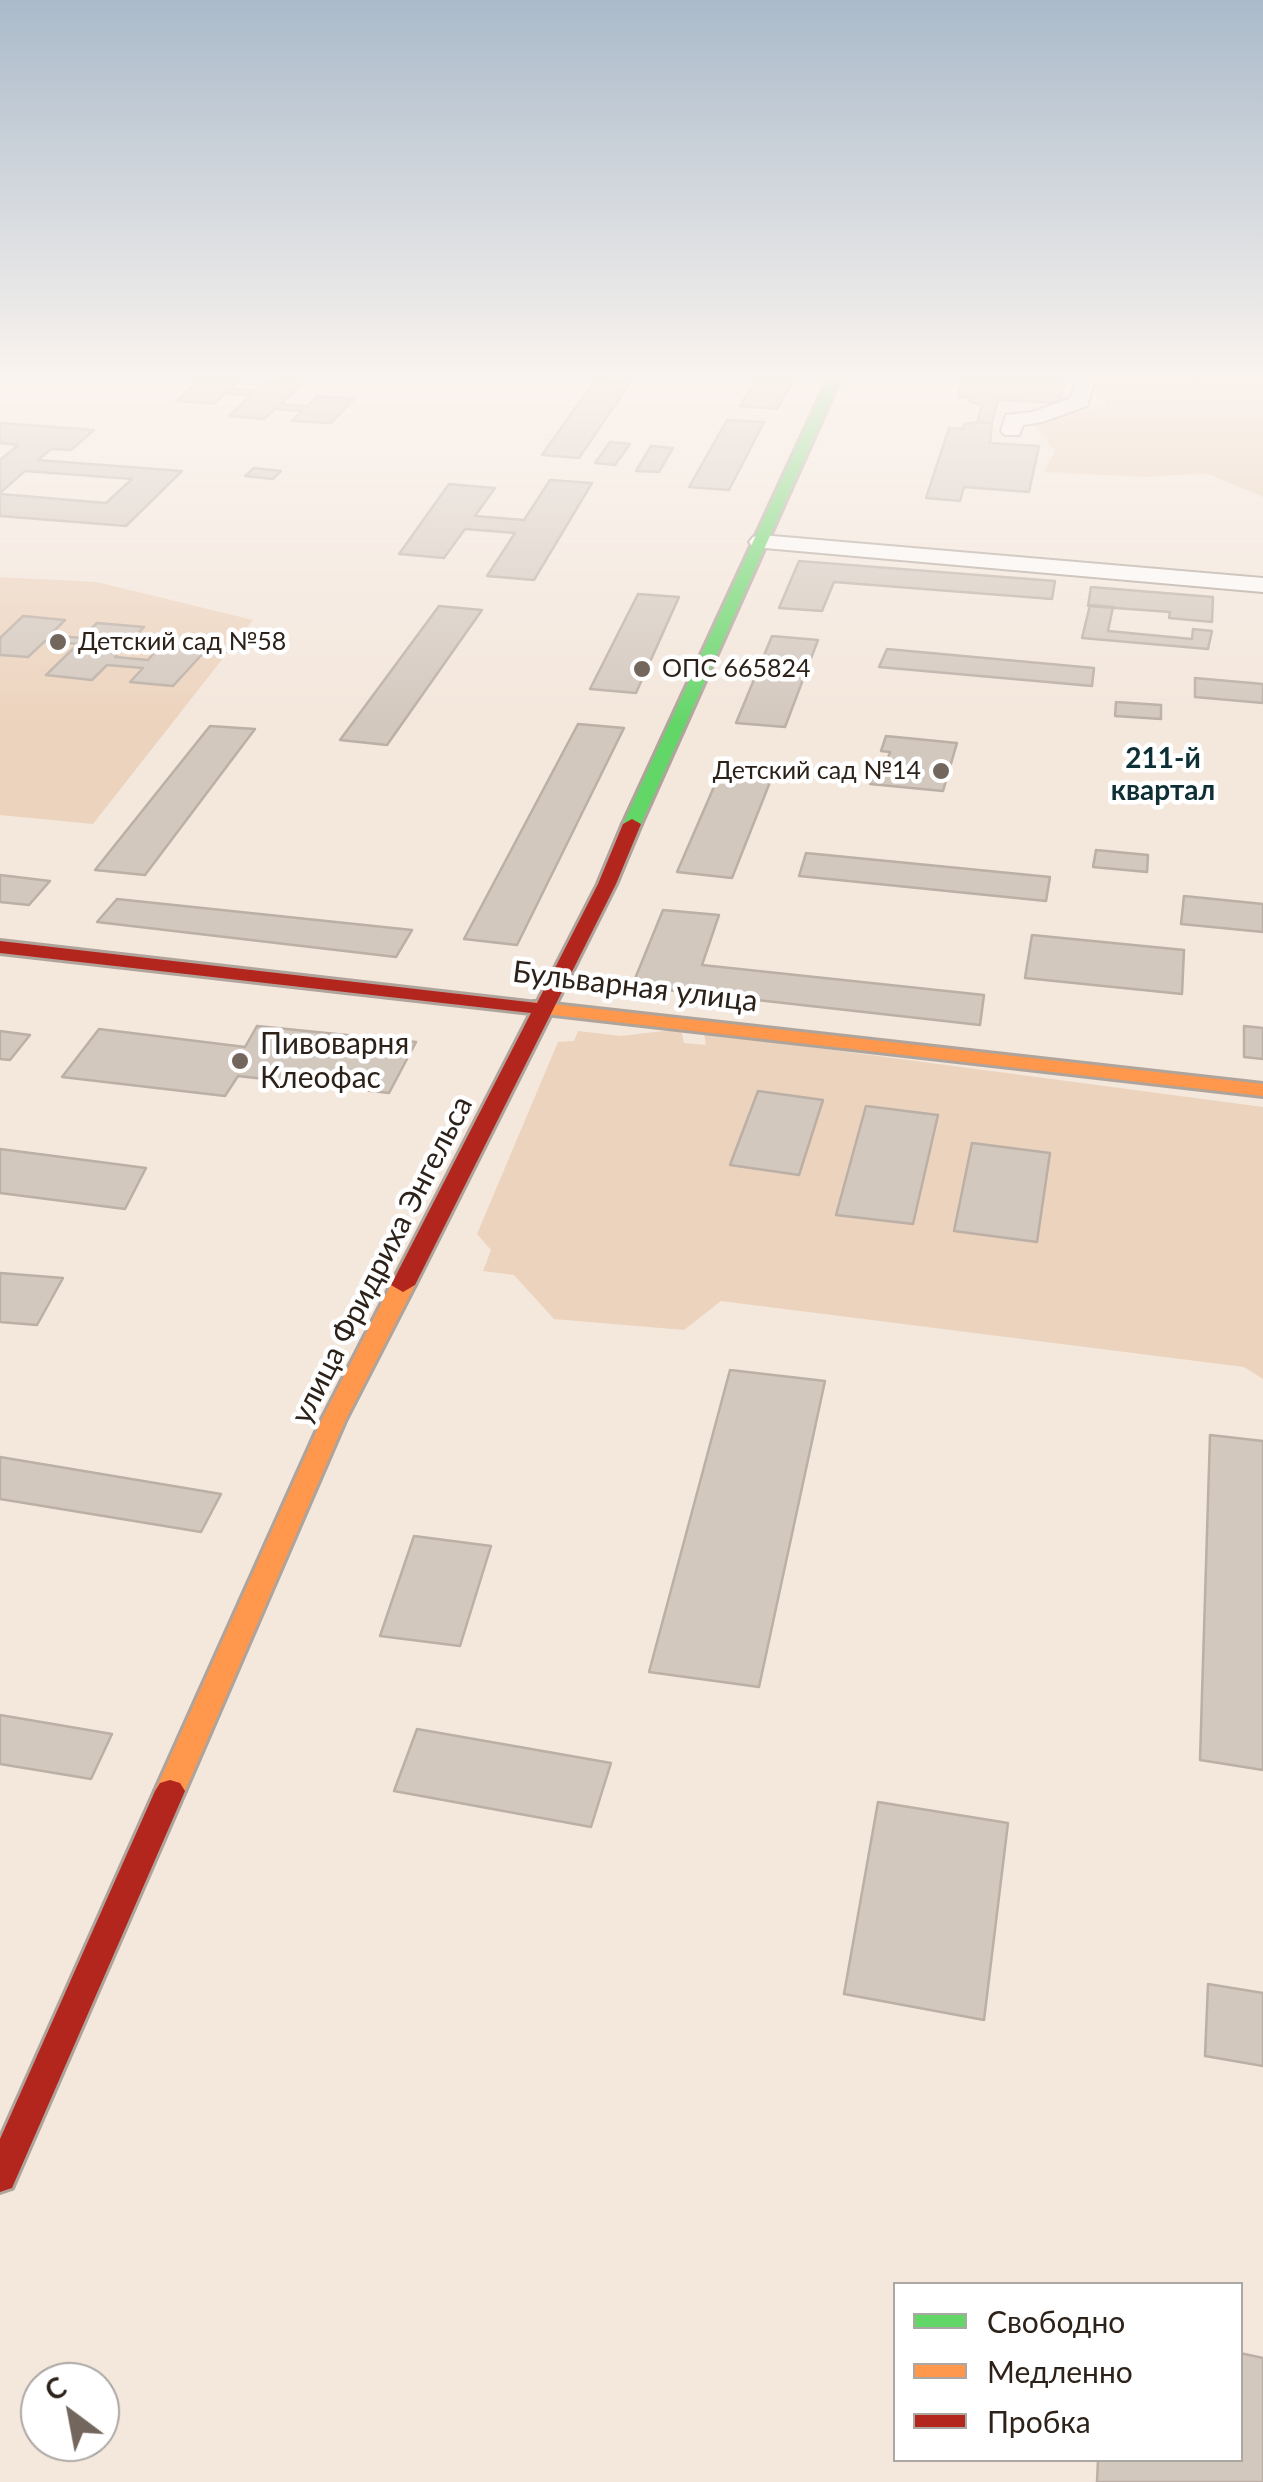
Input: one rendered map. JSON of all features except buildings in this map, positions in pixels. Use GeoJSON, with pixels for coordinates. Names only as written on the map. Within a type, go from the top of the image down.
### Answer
{"type":"FeatureCollection","features":[{"type":"Feature","properties":{"kind":"street","name":"улица Фридриха Энгельса"},"geometry":{"type":"LineString","coordinates":[[0,2177],[333,1421],[607,884],[671,733],[784,493]]}},
{"type":"Feature","properties":{"kind":"street"},"geometry":{"type":"LineString","coordinates":[[762,542],[1263,585]]}},
{"type":"Feature","properties":{"kind":"street","name":"Бульварная улица"},"geometry":{"type":"LineString","coordinates":[[0,947],[1263,1090]]}},
{"type":"Feature","properties":{"kind":"shaded area"},"geometry":{"type":"Polygon","coordinates":[[[0,577],[97,582],[253,620],[93,824],[0,815],[0,577]]]}},
{"type":"Feature","properties":{"kind":"shaded area"},"geometry":{"type":"Polygon","coordinates":[[[681,1029],[684,1043],[706,1045],[704,1033],[1263,1107],[1263,1379],[1244,1367],[721,1301],[684,1330],[554,1319],[514,1275],[483,1271],[491,1250],[477,1234],[558,1042],[574,1041],[578,1031],[621,1036],[681,1029]]]}},
{"type":"Feature","properties":{"kind":"traffic: fast"},"geometry":{"type":"LineString","coordinates":[[632,824],[782,493]]}},
{"type":"Feature","properties":{"kind":"traffic: slow"},"geometry":{"type":"LineString","coordinates":[[535,1008],[1263,1090]]}},
{"type":"Feature","properties":{"kind":"traffic: slow"},"geometry":{"type":"LineString","coordinates":[[170,1791],[333,1421],[403,1285]]}},
{"type":"Feature","properties":{"kind":"traffic: jam"},"geometry":{"type":"LineString","coordinates":[[403,1285],[607,884],[632,824]]}},
{"type":"Feature","properties":{"kind":"traffic: jam"},"geometry":{"type":"LineString","coordinates":[[0,947],[535,1008]]}},
{"type":"Feature","properties":{"kind":"traffic: jam"},"geometry":{"type":"LineString","coordinates":[[0,2177],[170,1791]]}},
{"type":"Feature","properties":{"kind":"place","name":"Детский сад №58"},"geometry":{"type":"Point","coordinates":[58,642]}},
{"type":"Feature","properties":{"kind":"place","name":"ОПС 665824"},"geometry":{"type":"Point","coordinates":[642,669]}},
{"type":"Feature","properties":{"kind":"place","name":"Детский сад №14"},"geometry":{"type":"Point","coordinates":[941,771]}},
{"type":"Feature","properties":{"kind":"place","name":"Пивоварня Клеофас"},"geometry":{"type":"Point","coordinates":[240,1061]}},
{"type":"Feature","properties":{"kind":"district","name":"211-й квартал"},"geometry":{"type":"Point","coordinates":[1163,775]}}]}
